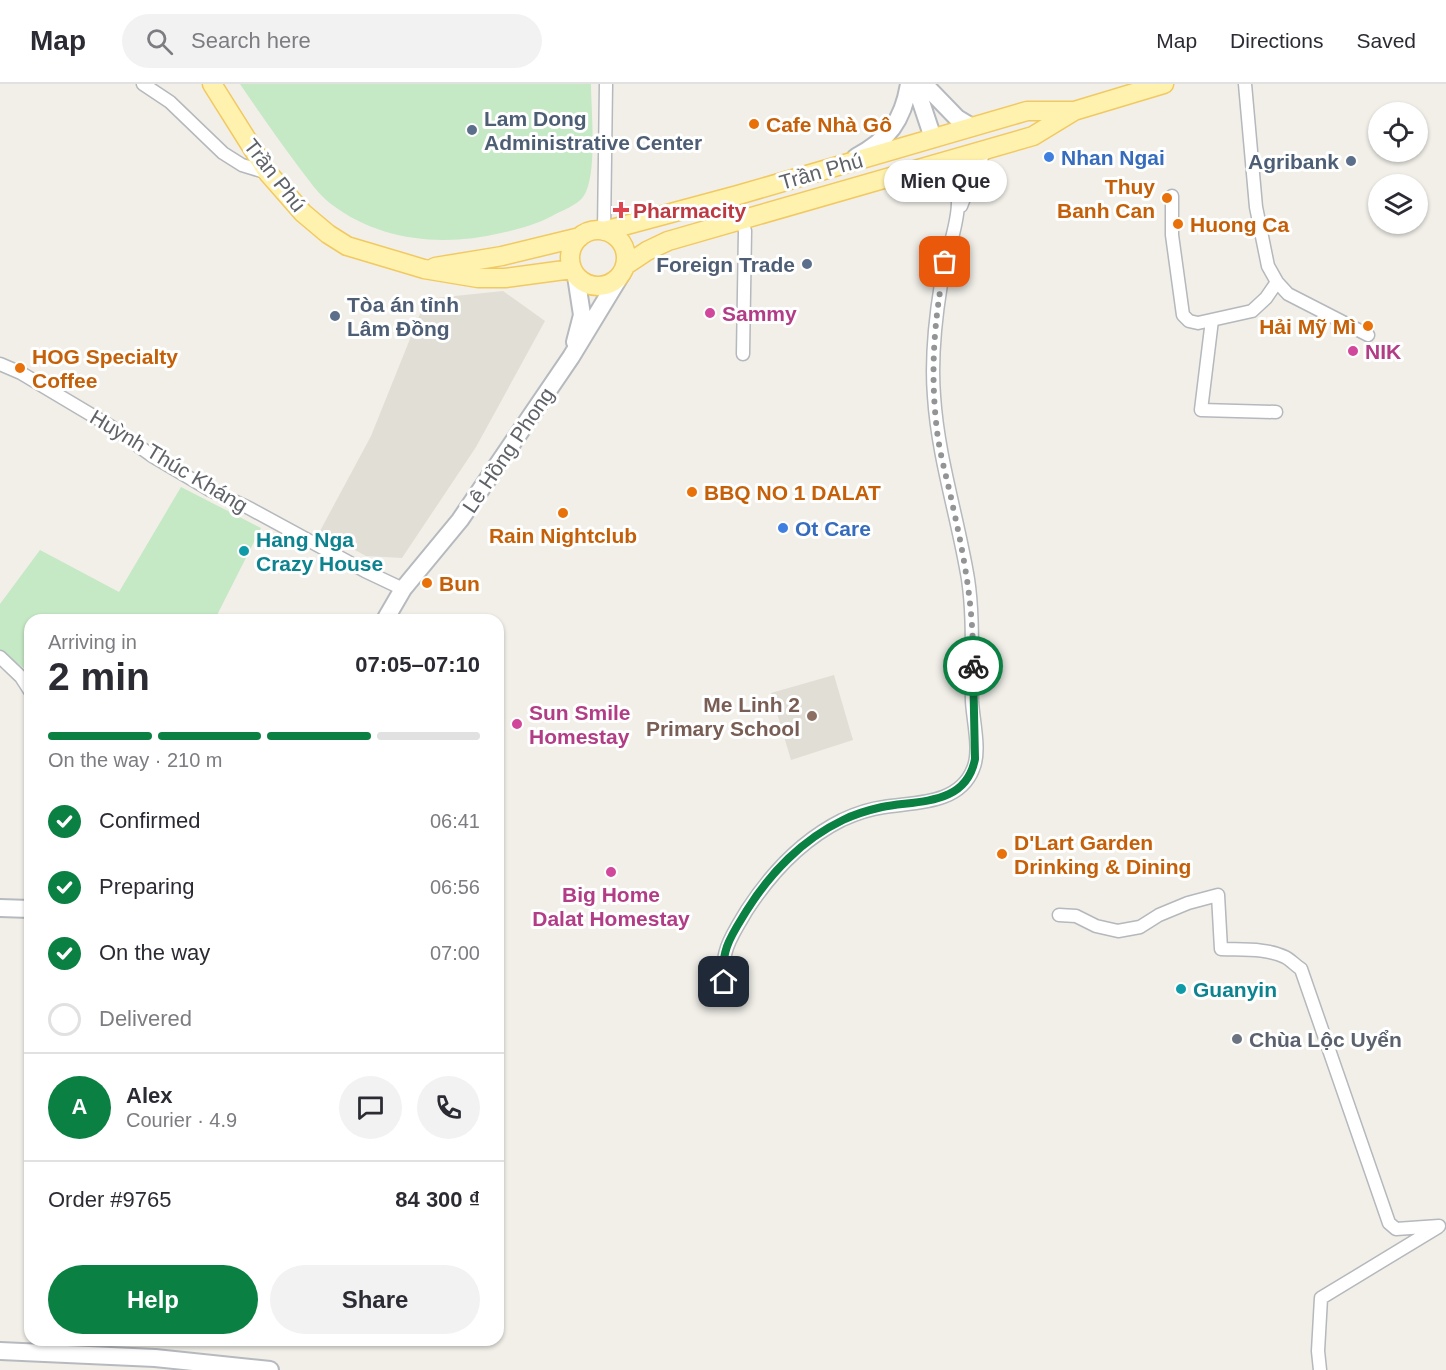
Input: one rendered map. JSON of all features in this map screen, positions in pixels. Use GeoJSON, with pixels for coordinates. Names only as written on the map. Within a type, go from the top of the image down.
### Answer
{"type":"FeatureCollection","features":[{"type":"Feature","properties":{"kind":"main road","name":"Trần Phú"},"geometry":{"type":"LineString","coordinates":[[212,84],[268,172],[303,213],[328,234],[347,246],[450,275],[505,278],[574,272]]}},
{"type":"Feature","properties":{"kind":"main road","name":"Trần Phú"},"geometry":{"type":"LineString","coordinates":[[624,269],[647,251],[668,241],[1033,136],[1074,111],[1164,84]]}},
{"type":"Feature","properties":{"kind":"main road","name":"Trần Phú"},"geometry":{"type":"LineString","coordinates":[[604,231],[1027,111],[1074,111]]}},
{"type":"Feature","properties":{"kind":"main road"},"geometry":{"type":"LineString","coordinates":[[933,138],[948,161]]}},
{"type":"Feature","properties":{"kind":"main road"},"geometry":{"type":"LineString","coordinates":[[596,230],[604,231],[620,240],[626,256],[624,269],[609,285],[591,285],[574,272],[571,252],[580,237],[596,230]]}},
{"type":"Feature","properties":{"kind":"main road","name":"Trần Phú"},"geometry":{"type":"LineString","coordinates":[[424,269],[502,256],[580,237]]}},
{"type":"Feature","properties":{"kind":"street"},"geometry":{"type":"LineString","coordinates":[[143,84],[170,102],[223,153],[242,165],[268,172]]}},
{"type":"Feature","properties":{"kind":"street"},"geometry":{"type":"LineString","coordinates":[[604,231],[606,84]]}},
{"type":"Feature","properties":{"kind":"street"},"geometry":{"type":"LineString","coordinates":[[844,164],[883,140],[892,129],[901,114],[909,84]]}},
{"type":"Feature","properties":{"kind":"street"},"geometry":{"type":"LineString","coordinates":[[915,84],[933,138]]}},
{"type":"Feature","properties":{"kind":"street"},"geometry":{"type":"LineString","coordinates":[[924,84],[957,118],[972,127]]}},
{"type":"Feature","properties":{"kind":"street"},"geometry":{"type":"LineString","coordinates":[[1245,84],[1256,207],[1268,266],[1277,282],[1288,294],[1368,335]]}},
{"type":"Feature","properties":{"kind":"street"},"geometry":{"type":"LineString","coordinates":[[724,982],[722,965],[731,936],[773,873],[802,846],[841,820],[857,814],[882,807],[936,801],[965,781],[973,769],[975,737],[972,704],[973,646],[968,582],[938,433],[933,396],[934,333],[945,262],[958,215],[976,167],[986,150]]}},
{"type":"Feature","properties":{"kind":"street"},"geometry":{"type":"LineString","coordinates":[[948,161],[954,174],[959,197],[958,215]]}},
{"type":"Feature","properties":{"kind":"street"},"geometry":{"type":"LineString","coordinates":[[888,179],[920,179],[935,182],[959,197]]}},
{"type":"Feature","properties":{"kind":"street"},"geometry":{"type":"LineString","coordinates":[[1172,196],[1172,235],[1183,315],[1189,321],[1198,323],[1252,311],[1266,298],[1277,282]]}},
{"type":"Feature","properties":{"kind":"street"},"geometry":{"type":"LineString","coordinates":[[742,220],[745,231],[743,354]]}},
{"type":"Feature","properties":{"kind":"street","name":"Lê Hồng Phong"},"geometry":{"type":"LineString","coordinates":[[389,614],[404,589],[460,520],[571,357],[624,269]]}},
{"type":"Feature","properties":{"kind":"street"},"geometry":{"type":"LineString","coordinates":[[571,357],[582,315],[574,272]]}},
{"type":"Feature","properties":{"kind":"street"},"geometry":{"type":"LineString","coordinates":[[1212,320],[1201,410],[1276,412]]}},
{"type":"Feature","properties":{"kind":"street","name":"Huỳnh Thúc Kháng"},"geometry":{"type":"LineString","coordinates":[[0,364],[21,373],[110,426],[154,457],[210,490],[253,510],[365,572],[404,589]]}},
{"type":"Feature","properties":{"kind":"street"},"geometry":{"type":"LineString","coordinates":[[0,657],[24,682]]}},
{"type":"Feature","properties":{"kind":"street"},"geometry":{"type":"LineString","coordinates":[[1059,915],[1076,916],[1096,926],[1118,931],[1140,927],[1159,915],[1188,903],[1218,895],[1221,949],[1261,951],[1278,955],[1301,969],[1389,1223],[1396,1229],[1440,1226],[1321,1298],[1318,1351],[1320,1370]]}},
{"type":"Feature","properties":{"kind":"street"},"geometry":{"type":"LineString","coordinates":[[0,908],[24,909]]}},
{"type":"Feature","properties":{"kind":"street"},"geometry":{"type":"LineString","coordinates":[[0,1351],[156,1358],[270,1370]]}},
{"type":"Feature","properties":{"kind":"shaded area"},"geometry":{"type":"Polygon","coordinates":[[[503,291],[545,321],[476,447],[402,558],[366,556],[320,531],[371,436],[426,299],[503,291]]]}},
{"type":"Feature","properties":{"kind":"shaded area","name":"Me Linh 2 Primary School"},"geometry":{"type":"Polygon","coordinates":[[[834,675],[853,740],[791,760],[771,693],[834,675]]]}},
{"type":"Feature","properties":{"kind":"green space"},"geometry":{"type":"Polygon","coordinates":[[[240,84],[591,84],[592,159],[588,187],[583,197],[569,208],[539,222],[508,231],[456,240],[412,238],[391,233],[350,216],[322,196],[240,84]]]}},
{"type":"Feature","properties":{"kind":"green space"},"geometry":{"type":"Polygon","coordinates":[[[181,487],[261,528],[218,614],[24,614],[24,668],[0,650],[0,604],[40,550],[119,592],[181,487]]]}},
{"type":"Feature","properties":{"kind":"way so far"},"geometry":{"type":"LineString","coordinates":[[945,262],[934,333],[933,396],[938,433],[968,582],[973,666]]}},
{"type":"Feature","properties":{"kind":"place","name":"Cafe Nhà Gô"},"geometry":{"type":"Point","coordinates":[754,124]}},
{"type":"Feature","properties":{"kind":"place","name":"Lam Dong Administrative Center"},"geometry":{"type":"Point","coordinates":[472,130]}},
{"type":"Feature","properties":{"kind":"place","name":"Nhan Ngai"},"geometry":{"type":"Point","coordinates":[1049,157]}},
{"type":"Feature","properties":{"kind":"place","name":"Agribank"},"geometry":{"type":"Point","coordinates":[1351,161]}},
{"type":"Feature","properties":{"kind":"place","name":"Thuy Banh Can"},"geometry":{"type":"Point","coordinates":[1167,198]}},
{"type":"Feature","properties":{"kind":"place","name":"Pharmacity"},"geometry":{"type":"Point","coordinates":[621,210]}},
{"type":"Feature","properties":{"kind":"place","name":"Huong Ca"},"geometry":{"type":"Point","coordinates":[1178,224]}},
{"type":"Feature","properties":{"kind":"place","name":"Mien Que"},"geometry":{"type":"Point","coordinates":[945,262]}},
{"type":"Feature","properties":{"kind":"place","name":"Foreign Trade"},"geometry":{"type":"Point","coordinates":[807,264]}},
{"type":"Feature","properties":{"kind":"place","name":"Sammy"},"geometry":{"type":"Point","coordinates":[710,313]}},
{"type":"Feature","properties":{"kind":"place","name":"Tòa án tỉnh Lâm Đồng"},"geometry":{"type":"Point","coordinates":[335,316]}},
{"type":"Feature","properties":{"kind":"place","name":"Hải Mỹ Mì"},"geometry":{"type":"Point","coordinates":[1368,326]}},
{"type":"Feature","properties":{"kind":"place","name":"NIK"},"geometry":{"type":"Point","coordinates":[1353,351]}},
{"type":"Feature","properties":{"kind":"place","name":"HOG Specialty Coffee"},"geometry":{"type":"Point","coordinates":[20,368]}},
{"type":"Feature","properties":{"kind":"place","name":"BBQ NO 1 DALAT"},"geometry":{"type":"Point","coordinates":[692,492]}},
{"type":"Feature","properties":{"kind":"place","name":"Rain Nightclub"},"geometry":{"type":"Point","coordinates":[563,513]}},
{"type":"Feature","properties":{"kind":"place","name":"Ot Care"},"geometry":{"type":"Point","coordinates":[783,528]}},
{"type":"Feature","properties":{"kind":"place","name":"Hang Nga Crazy House"},"geometry":{"type":"Point","coordinates":[244,551]}},
{"type":"Feature","properties":{"kind":"place","name":"Bun"},"geometry":{"type":"Point","coordinates":[427,583]}},
{"type":"Feature","properties":{"kind":"place","name":"Me Linh 2 Primary School"},"geometry":{"type":"Point","coordinates":[812,716]}},
{"type":"Feature","properties":{"kind":"place","name":"Sun Smile Homestay"},"geometry":{"type":"Point","coordinates":[517,724]}},
{"type":"Feature","properties":{"kind":"place","name":"D'Lart Garden Drinking & Dining"},"geometry":{"type":"Point","coordinates":[1002,854]}},
{"type":"Feature","properties":{"kind":"place","name":"Big Home Dalat Homestay"},"geometry":{"type":"Point","coordinates":[611,872]}},
{"type":"Feature","properties":{"kind":"place","name":"Guanyin"},"geometry":{"type":"Point","coordinates":[1181,989]}},
{"type":"Feature","properties":{"kind":"place","name":"Chùa Lộc Uyển"},"geometry":{"type":"Point","coordinates":[1237,1039]}},
{"type":"Feature","properties":{"kind":"route"},"geometry":{"type":"LineString","coordinates":[[724,982],[722,965],[731,936],[773,873],[802,846],[841,820],[882,807],[936,801],[965,781],[973,769],[975,759],[972,704],[973,666]]}}]}
